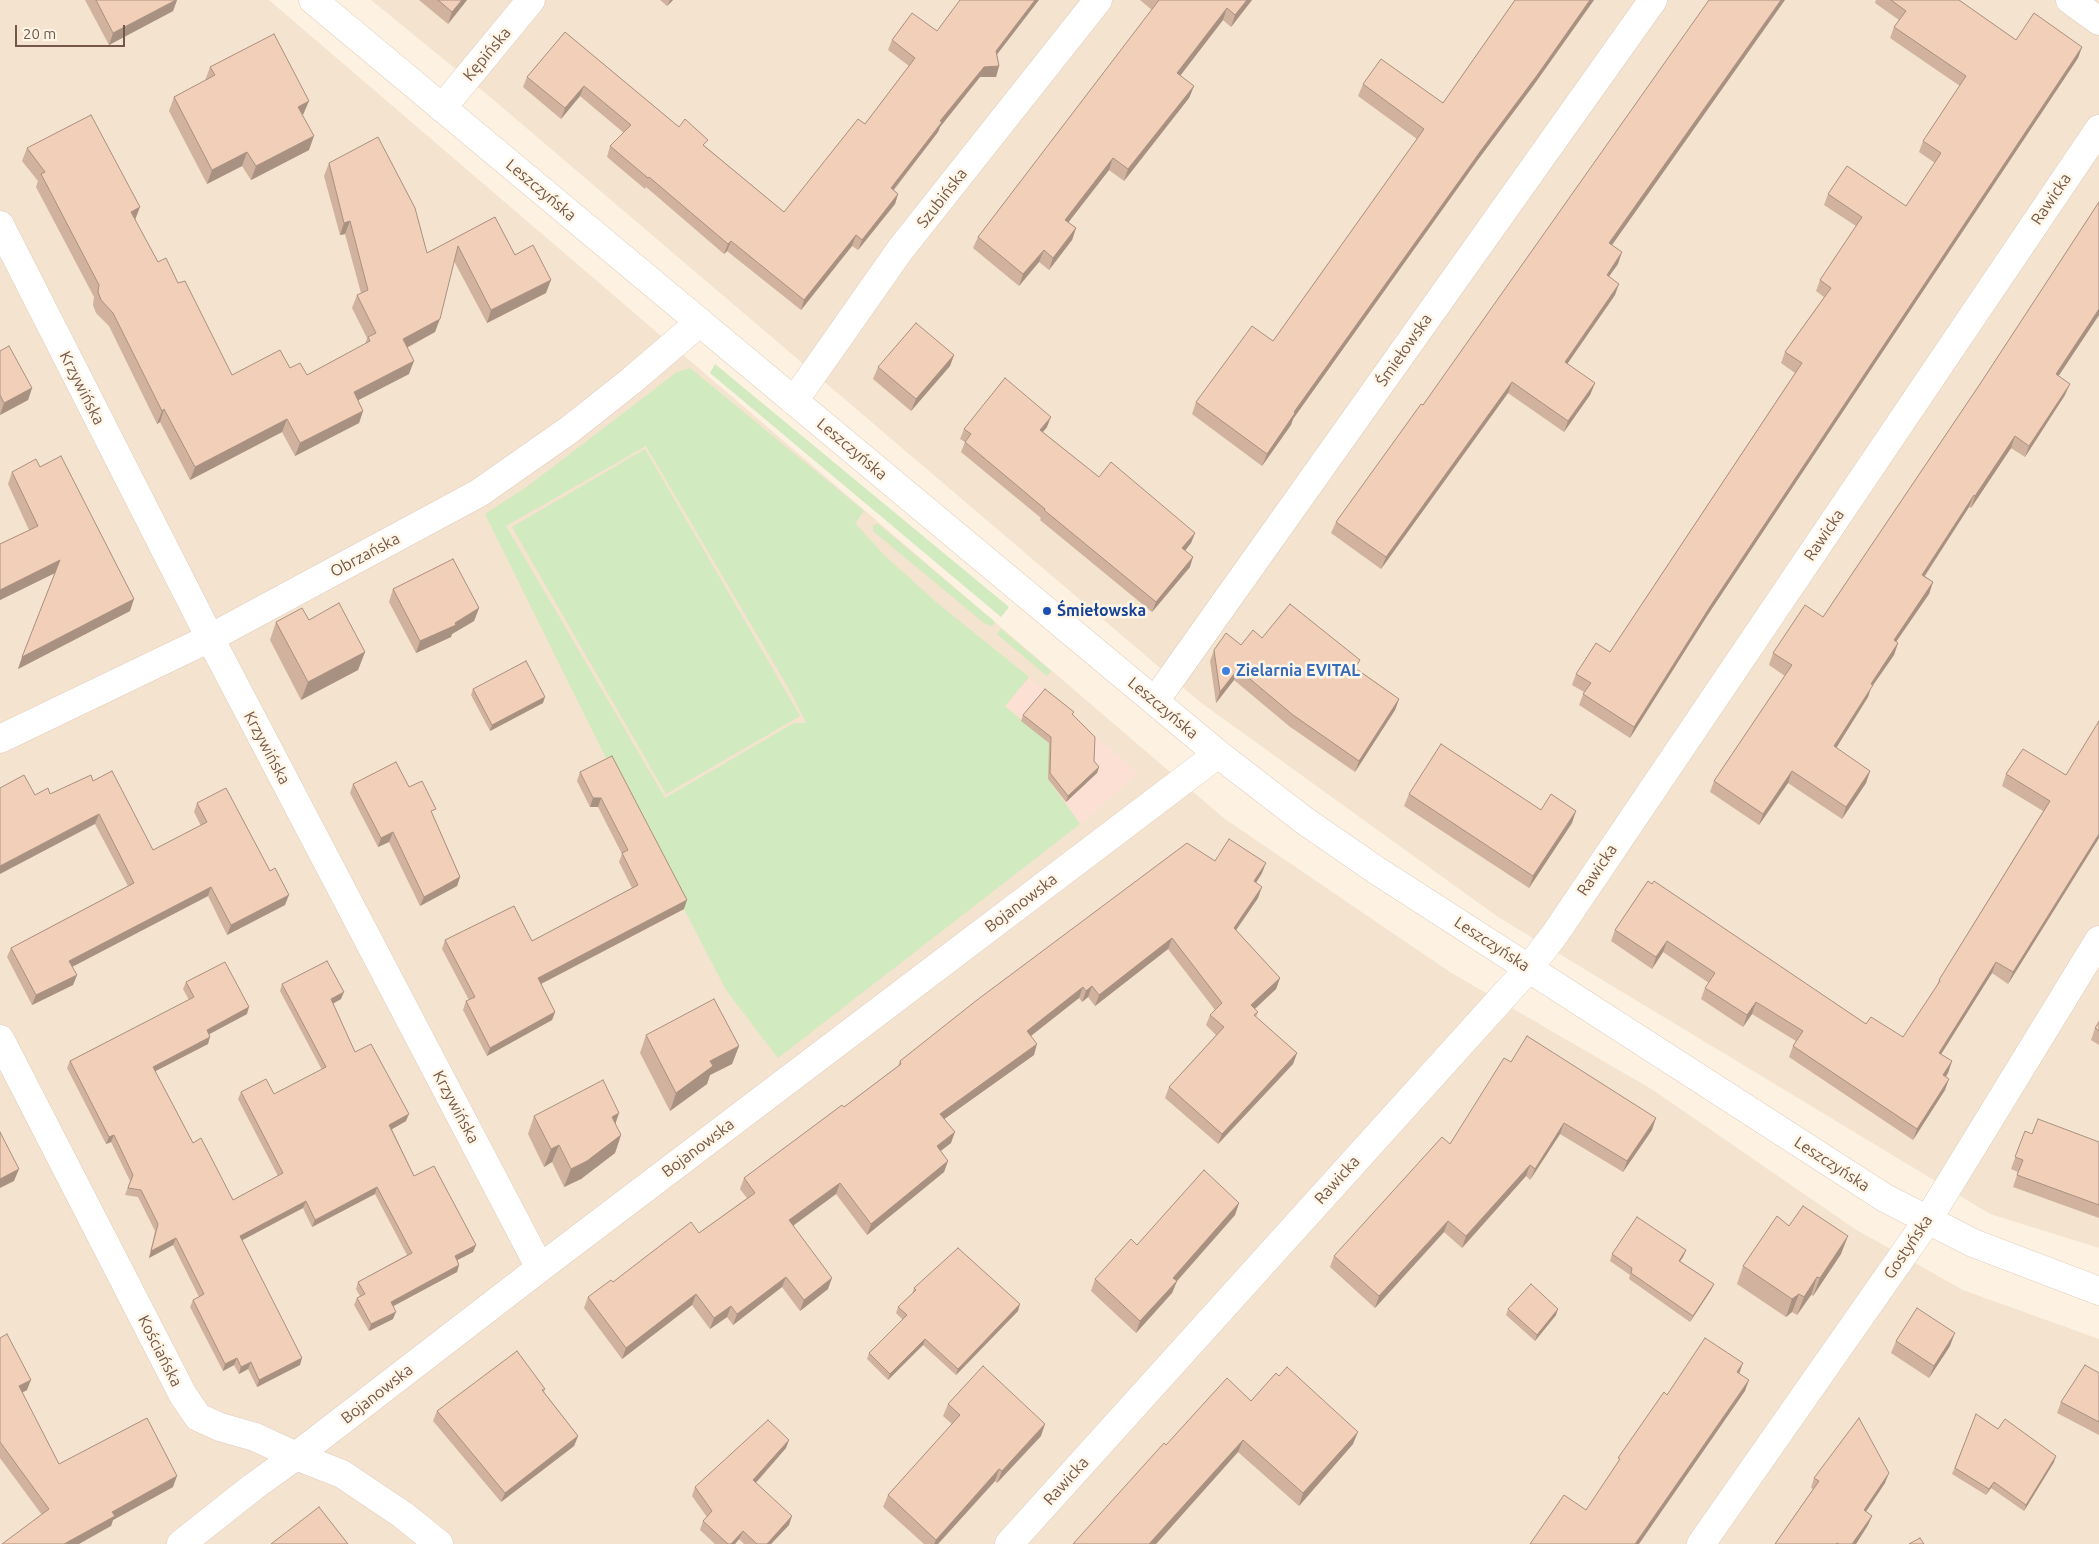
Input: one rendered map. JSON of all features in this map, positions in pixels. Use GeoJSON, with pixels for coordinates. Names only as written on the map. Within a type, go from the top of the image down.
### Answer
{"type":"FeatureCollection","features":[{"type":"Feature","properties":{"kind":"street","name":"Leszczyńska"},"geometry":{"type":"LineString","coordinates":[[313,0],[1218,754],[1305,821],[1376,870],[1885,1198],[1973,1242],[2099,1291]]}},
{"type":"Feature","properties":{"kind":"street","name":"Kępińska"},"geometry":{"type":"LineString","coordinates":[[442,108],[531,0]]}},
{"type":"Feature","properties":{"kind":"street","name":"Szubińska"},"geometry":{"type":"LineString","coordinates":[[794,401],[900,250],[1098,0]]}},
{"type":"Feature","properties":{"kind":"street","name":"Śmiełowska"},"geometry":{"type":"LineString","coordinates":[[1155,701],[1653,0]]}},
{"type":"Feature","properties":{"kind":"street"},"geometry":{"type":"LineString","coordinates":[[2070,0],[2099,21]]}},
{"type":"Feature","properties":{"kind":"street","name":"Rawicka"},"geometry":{"type":"LineString","coordinates":[[1009,1544],[1529,968],[1566,917],[2099,129]]}},
{"type":"Feature","properties":{"kind":"street","name":"Krzywińska"},"geometry":{"type":"LineString","coordinates":[[0,226],[210,638],[540,1268]]}},
{"type":"Feature","properties":{"kind":"street","name":"Obrzańska"},"geometry":{"type":"LineString","coordinates":[[0,739],[210,638],[479,493],[569,430],[631,382],[700,322]]}},
{"type":"Feature","properties":{"kind":"street","name":"Bojanowska"},"geometry":{"type":"LineString","coordinates":[[180,1544],[540,1268],[1218,754]]}},
{"type":"Feature","properties":{"kind":"street","name":"Gostyńska"},"geometry":{"type":"LineString","coordinates":[[1701,1544],[1927,1220],[2099,940]]}},
{"type":"Feature","properties":{"kind":"street","name":"Kościańska"},"geometry":{"type":"LineString","coordinates":[[0,1039],[183,1395],[198,1417],[220,1427],[255,1437],[342,1474],[402,1515],[439,1544]]}},
{"type":"Feature","properties":{"kind":"shaded area"},"geometry":{"type":"Polygon","coordinates":[[[0,0],[269,0],[1225,819],[1450,972],[1653,1090],[1855,1229],[1963,1290],[2099,1339],[2099,1544],[0,1544],[0,0]]]}},
{"type":"Feature","properties":{"kind":"shaded area"},"geometry":{"type":"Polygon","coordinates":[[[371,0],[2099,0],[2099,1248],[1990,1214],[1498,917],[1200,702],[490,97],[371,0]]]}},
{"type":"Feature","properties":{"kind":"shaded area"},"geometry":{"type":"Polygon","coordinates":[[[1029,677],[1138,774],[1080,824],[1048,779],[1049,744],[1005,706],[1029,677]]]}},
{"type":"Feature","properties":{"kind":"green space"},"geometry":{"type":"Polygon","coordinates":[[[715,364],[1009,607],[1001,617],[710,373],[715,364]]]}},
{"type":"Feature","properties":{"kind":"green space"},"geometry":{"type":"Polygon","coordinates":[[[690,368],[864,511],[855,523],[884,555],[936,602],[1029,677],[1005,706],[1050,744],[1048,779],[1080,824],[778,1058],[726,990],[609,764],[485,514],[528,486],[677,372],[690,368]],[[646,446],[506,526],[665,798],[794,723],[806,723],[792,694],[646,446]]]}},
{"type":"Feature","properties":{"kind":"green space"},"geometry":{"type":"Polygon","coordinates":[[[645,449],[800,716],[666,794],[512,527],[645,449]]]}},
{"type":"Feature","properties":{"kind":"green space"},"geometry":{"type":"Polygon","coordinates":[[[875,524],[878,524],[994,621],[994,624],[991,626],[984,623],[873,531],[875,524]]]}},
{"type":"Feature","properties":{"kind":"green space"},"geometry":{"type":"Polygon","coordinates":[[[1001,629],[1051,671],[1047,676],[997,634],[1001,629]]]}},
{"type":"Feature","properties":{"kind":"building"},"geometry":{"type":"Polygon","coordinates":[[[96,0],[176,0],[113,33],[96,0]]]}},
{"type":"Feature","properties":{"kind":"building"},"geometry":{"type":"Polygon","coordinates":[[[438,0],[462,0],[452,12],[438,0]]]}},
{"type":"Feature","properties":{"kind":"building"},"geometry":{"type":"Polygon","coordinates":[[[960,0],[1035,0],[996,51],[999,66],[984,67],[940,121],[942,122],[891,188],[898,194],[862,240],[856,235],[804,300],[731,241],[728,244],[610,146],[631,125],[584,86],[565,108],[527,77],[565,32],[679,127],[685,119],[708,140],[703,145],[784,212],[858,119],[865,124],[915,58],[892,40],[912,13],[937,31],[960,0]]]}},
{"type":"Feature","properties":{"kind":"building"},"geometry":{"type":"Polygon","coordinates":[[[1159,0],[1247,0],[1235,15],[1227,8],[1177,73],[1194,86],[1128,169],[1113,158],[1065,220],[1076,228],[1053,258],[1044,250],[1023,274],[978,237],[1159,0]]]}},
{"type":"Feature","properties":{"kind":"building"},"geometry":{"type":"Polygon","coordinates":[[[1515,0],[1590,0],[1294,412],[1267,454],[1196,402],[1252,326],[1273,341],[1424,129],[1363,84],[1381,59],[1443,103],[1515,0]]]}},
{"type":"Feature","properties":{"kind":"building"},"geometry":{"type":"Polygon","coordinates":[[[1709,0],[1781,0],[1609,243],[1622,252],[1607,275],[1619,284],[1565,362],[1595,383],[1568,421],[1512,382],[1386,557],[1336,522],[1421,404],[1423,405],[1709,0]]]}},
{"type":"Feature","properties":{"kind":"building"},"geometry":{"type":"Polygon","coordinates":[[[1891,0],[1959,0],[2016,40],[2034,13],[2082,47],[1711,605],[1634,727],[1583,694],[1591,683],[1576,674],[1596,643],[1610,652],[1802,363],[1785,352],[1831,288],[1820,280],[1862,217],[1828,194],[1847,166],[1906,206],[1941,153],[1923,141],[1966,76],[1894,27],[1906,11],[1891,0]]]}},
{"type":"Feature","properties":{"kind":"building"},"geometry":{"type":"Polygon","coordinates":[[[274,34],[309,101],[298,107],[314,136],[256,166],[247,152],[212,170],[174,97],[215,75],[210,67],[274,34]]]}},
{"type":"Feature","properties":{"kind":"building"},"geometry":{"type":"Polygon","coordinates":[[[91,115],[140,207],[131,212],[158,262],[166,258],[178,283],[185,281],[232,375],[280,350],[290,368],[300,363],[307,375],[370,341],[368,337],[376,333],[357,295],[368,290],[350,221],[344,223],[329,163],[378,137],[415,208],[427,253],[495,217],[515,255],[533,245],[551,280],[491,310],[458,246],[440,319],[403,339],[414,361],[354,392],[363,411],[300,443],[287,419],[195,467],[164,409],[162,411],[113,313],[101,300],[98,292],[99,285],[41,174],[45,172],[27,148],[91,115]]]}},
{"type":"Feature","properties":{"kind":"building"},"geometry":{"type":"Polygon","coordinates":[[[2099,202],[2099,309],[2056,374],[2070,384],[2029,446],[2015,436],[1974,495],[1922,575],[1933,582],[1894,640],[1898,643],[1834,746],[1870,771],[1846,807],[1792,771],[1763,814],[1714,781],[1792,665],[1773,653],[1805,605],[1823,617],[1980,384],[2099,202]]]}},
{"type":"Feature","properties":{"kind":"building"},"geometry":{"type":"Polygon","coordinates":[[[916,323],[954,355],[916,399],[878,367],[916,323]]]}},
{"type":"Feature","properties":{"kind":"building"},"geometry":{"type":"Polygon","coordinates":[[[9,346],[32,388],[4,403],[0,395],[0,351],[9,346]]]}},
{"type":"Feature","properties":{"kind":"building"},"geometry":{"type":"Polygon","coordinates":[[[1005,378],[1051,417],[1040,430],[1099,477],[1111,462],[1195,533],[1182,548],[1193,557],[1156,602],[965,442],[971,434],[964,429],[1005,378]]]}},
{"type":"Feature","properties":{"kind":"building"},"geometry":{"type":"Polygon","coordinates":[[[61,456],[134,599],[22,657],[60,560],[0,590],[0,544],[38,526],[12,472],[36,459],[40,467],[61,456]]]}},
{"type":"Feature","properties":{"kind":"building"},"geometry":{"type":"Polygon","coordinates":[[[453,559],[479,608],[455,623],[456,625],[420,641],[393,589],[453,559]]]}},
{"type":"Feature","properties":{"kind":"building"},"geometry":{"type":"Polygon","coordinates":[[[339,603],[365,652],[308,682],[276,622],[302,608],[309,620],[339,603]]]}},
{"type":"Feature","properties":{"kind":"building"},"geometry":{"type":"Polygon","coordinates":[[[1290,604],[1360,660],[1355,668],[1399,699],[1359,761],[1293,715],[1238,669],[1220,692],[1214,650],[1226,633],[1241,645],[1253,630],[1262,638],[1290,604]]]}},
{"type":"Feature","properties":{"kind":"building"},"geometry":{"type":"Polygon","coordinates":[[[526,661],[545,697],[492,725],[473,689],[526,661]]]}},
{"type":"Feature","properties":{"kind":"building"},"geometry":{"type":"Polygon","coordinates":[[[1045,689],[1074,712],[1072,714],[1095,737],[1094,761],[1099,767],[1068,796],[1050,773],[1051,737],[1023,715],[1045,689]]]}},
{"type":"Feature","properties":{"kind":"building"},"geometry":{"type":"Polygon","coordinates":[[[2099,721],[2099,834],[2013,972],[1996,962],[1939,1053],[1952,1061],[1943,1075],[1949,1079],[1917,1129],[1793,1046],[1803,1031],[1756,1002],[1747,1015],[1705,988],[1715,973],[1667,941],[1656,957],[1615,930],[1648,881],[1652,884],[1654,881],[1866,1024],[1871,1017],[1903,1037],[1940,981],[2050,801],[2006,774],[2023,749],[2066,775],[2099,721]]]}},
{"type":"Feature","properties":{"kind":"building"},"geometry":{"type":"Polygon","coordinates":[[[1441,744],[1541,810],[1551,794],[1576,811],[1533,876],[1409,794],[1441,744]]]}},
{"type":"Feature","properties":{"kind":"building"},"geometry":{"type":"Polygon","coordinates":[[[612,756],[687,900],[538,978],[555,1012],[490,1048],[466,1001],[475,997],[445,940],[514,906],[532,941],[638,885],[622,853],[628,850],[601,798],[593,798],[580,772],[612,756]]]}},
{"type":"Feature","properties":{"kind":"building"},"geometry":{"type":"Polygon","coordinates":[[[396,762],[409,787],[422,781],[436,809],[431,811],[460,877],[424,897],[393,832],[381,838],[353,784],[396,762]]]}},
{"type":"Feature","properties":{"kind":"building"},"geometry":{"type":"Polygon","coordinates":[[[112,771],[153,850],[207,822],[197,803],[226,788],[270,871],[275,868],[289,895],[231,925],[211,887],[69,961],[77,975],[36,995],[11,948],[134,883],[99,814],[0,866],[0,788],[24,775],[35,795],[48,788],[50,794],[91,775],[93,781],[112,771]]]}},
{"type":"Feature","properties":{"kind":"building"},"geometry":{"type":"Polygon","coordinates":[[[1229,839],[1266,863],[1254,881],[1262,887],[1234,928],[1280,978],[1251,1005],[1258,1012],[1254,1015],[1297,1053],[1222,1134],[1169,1087],[1224,1027],[1210,1015],[1222,1003],[1172,938],[1099,995],[1092,986],[1086,991],[1083,987],[1027,1031],[1037,1044],[940,1114],[955,1132],[937,1146],[948,1161],[871,1224],[840,1183],[789,1220],[832,1278],[804,1300],[786,1277],[737,1314],[731,1306],[714,1318],[696,1294],[626,1348],[588,1297],[611,1280],[613,1282],[691,1222],[699,1233],[755,1193],[744,1178],[901,1064],[900,1061],[977,1000],[1187,843],[1215,861],[1229,839]]]}},
{"type":"Feature","properties":{"kind":"building"},"geometry":{"type":"Polygon","coordinates":[[[327,961],[344,992],[331,999],[355,1052],[371,1044],[409,1114],[389,1125],[414,1176],[434,1166],[476,1245],[455,1256],[459,1265],[391,1302],[396,1312],[371,1324],[357,1298],[365,1294],[358,1282],[412,1253],[377,1187],[315,1220],[306,1201],[240,1236],[302,1358],[259,1380],[251,1362],[241,1367],[237,1358],[225,1364],[193,1300],[204,1294],[176,1238],[151,1251],[158,1224],[141,1190],[128,1188],[133,1175],[114,1135],[109,1137],[70,1061],[194,997],[186,982],[225,962],[249,1007],[207,1030],[210,1037],[153,1067],[193,1143],[201,1138],[233,1200],[283,1173],[241,1092],[266,1079],[274,1094],[326,1067],[282,984],[327,961]]]}},
{"type":"Feature","properties":{"kind":"building"},"geometry":{"type":"Polygon","coordinates":[[[714,999],[739,1046],[710,1061],[713,1066],[676,1093],[646,1035],[714,999]]]}},
{"type":"Feature","properties":{"kind":"building"},"geometry":{"type":"Polygon","coordinates":[[[2099,1022],[2099,1031],[2095,1028],[2099,1022]]]}},
{"type":"Feature","properties":{"kind":"building"},"geometry":{"type":"Polygon","coordinates":[[[1527,1036],[1656,1118],[1627,1161],[1564,1123],[1535,1169],[1530,1165],[1466,1236],[1448,1221],[1379,1296],[1334,1256],[1442,1137],[1450,1144],[1504,1058],[1511,1062],[1527,1036]]]}},
{"type":"Feature","properties":{"kind":"building"},"geometry":{"type":"Polygon","coordinates":[[[603,1080],[619,1113],[612,1117],[621,1135],[587,1161],[571,1169],[559,1145],[551,1149],[534,1116],[603,1080]]]}},
{"type":"Feature","properties":{"kind":"building"},"geometry":{"type":"Polygon","coordinates":[[[2038,1119],[2099,1142],[2099,1205],[2017,1175],[2023,1160],[2015,1157],[2025,1131],[2032,1134],[2038,1119]]]}},
{"type":"Feature","properties":{"kind":"building"},"geometry":{"type":"Polygon","coordinates":[[[0,1132],[19,1169],[0,1179],[0,1132]]]}},
{"type":"Feature","properties":{"kind":"building"},"geometry":{"type":"Polygon","coordinates":[[[1204,1170],[1239,1203],[1173,1278],[1177,1281],[1140,1321],[1095,1279],[1131,1239],[1137,1245],[1204,1170]]]}},
{"type":"Feature","properties":{"kind":"building"},"geometry":{"type":"Polygon","coordinates":[[[1803,1206],[1848,1236],[1820,1278],[1817,1277],[1804,1297],[1799,1294],[1792,1299],[1743,1266],[1777,1216],[1789,1226],[1803,1206]]]}},
{"type":"Feature","properties":{"kind":"building"},"geometry":{"type":"Polygon","coordinates":[[[1637,1217],[1686,1250],[1679,1261],[1714,1284],[1693,1316],[1631,1273],[1632,1268],[1612,1254],[1637,1217]]]}},
{"type":"Feature","properties":{"kind":"building"},"geometry":{"type":"Polygon","coordinates":[[[958,1248],[1020,1304],[958,1369],[925,1339],[890,1374],[869,1353],[907,1315],[898,1307],[916,1290],[914,1288],[958,1248]]]}},
{"type":"Feature","properties":{"kind":"building"},"geometry":{"type":"Polygon","coordinates":[[[1531,1284],[1558,1309],[1537,1335],[1508,1309],[1531,1284]]]}},
{"type":"Feature","properties":{"kind":"building"},"geometry":{"type":"Polygon","coordinates":[[[1917,1308],[1955,1333],[1934,1366],[1896,1341],[1917,1308]]]}},
{"type":"Feature","properties":{"kind":"building"},"geometry":{"type":"Polygon","coordinates":[[[7,1334],[31,1380],[19,1386],[59,1464],[147,1418],[177,1476],[112,1512],[115,1516],[64,1544],[2,1544],[49,1509],[0,1442],[0,1338],[7,1334]]]}},
{"type":"Feature","properties":{"kind":"building"},"geometry":{"type":"Polygon","coordinates":[[[1705,1338],[1743,1363],[1737,1372],[1749,1380],[1635,1544],[1530,1544],[1564,1495],[1586,1510],[1620,1459],[1618,1458],[1664,1392],[1667,1395],[1705,1338]]]}},
{"type":"Feature","properties":{"kind":"building"},"geometry":{"type":"Polygon","coordinates":[[[517,1351],[545,1389],[542,1390],[578,1436],[505,1493],[437,1411],[517,1351]]]}},
{"type":"Feature","properties":{"kind":"building"},"geometry":{"type":"Polygon","coordinates":[[[2085,1365],[2099,1373],[2099,1422],[2061,1402],[2085,1365]]]}},
{"type":"Feature","properties":{"kind":"building"},"geometry":{"type":"Polygon","coordinates":[[[983,1366],[1045,1424],[1002,1471],[999,1469],[936,1540],[888,1495],[960,1415],[948,1404],[983,1366]]]}},
{"type":"Feature","properties":{"kind":"building"},"geometry":{"type":"Polygon","coordinates":[[[1287,1367],[1358,1432],[1303,1493],[1243,1440],[1149,1544],[1073,1544],[1164,1443],[1166,1445],[1227,1378],[1251,1401],[1276,1373],[1279,1376],[1287,1367]]]}},
{"type":"Feature","properties":{"kind":"building"},"geometry":{"type":"Polygon","coordinates":[[[1976,1414],[1998,1429],[2005,1419],[2056,1456],[2026,1505],[1994,1482],[1989,1489],[1955,1468],[1976,1414]]]}},
{"type":"Feature","properties":{"kind":"building"},"geometry":{"type":"Polygon","coordinates":[[[1859,1418],[1889,1473],[1864,1510],[1872,1516],[1852,1544],[1775,1544],[1819,1481],[1814,1478],[1859,1418]]]}},
{"type":"Feature","properties":{"kind":"building"},"geometry":{"type":"Polygon","coordinates":[[[768,1420],[789,1440],[753,1480],[792,1516],[767,1544],[757,1544],[743,1531],[731,1544],[728,1544],[703,1521],[712,1511],[695,1487],[768,1420]]]}},
{"type":"Feature","properties":{"kind":"building"},"geometry":{"type":"Polygon","coordinates":[[[319,1507],[348,1544],[271,1544],[319,1507]]]}},
{"type":"Feature","properties":{"kind":"building"},"geometry":{"type":"Polygon","coordinates":[[[1920,1538],[1924,1544],[1909,1544],[1920,1538]]]}},
{"type":"Feature","properties":{"kind":"place","name":"Śmiełowska"},"geometry":{"type":"Point","coordinates":[1047,611]}},
{"type":"Feature","properties":{"kind":"place","name":"Zielarnia EVITAL"},"geometry":{"type":"Point","coordinates":[1226,671]}}]}
